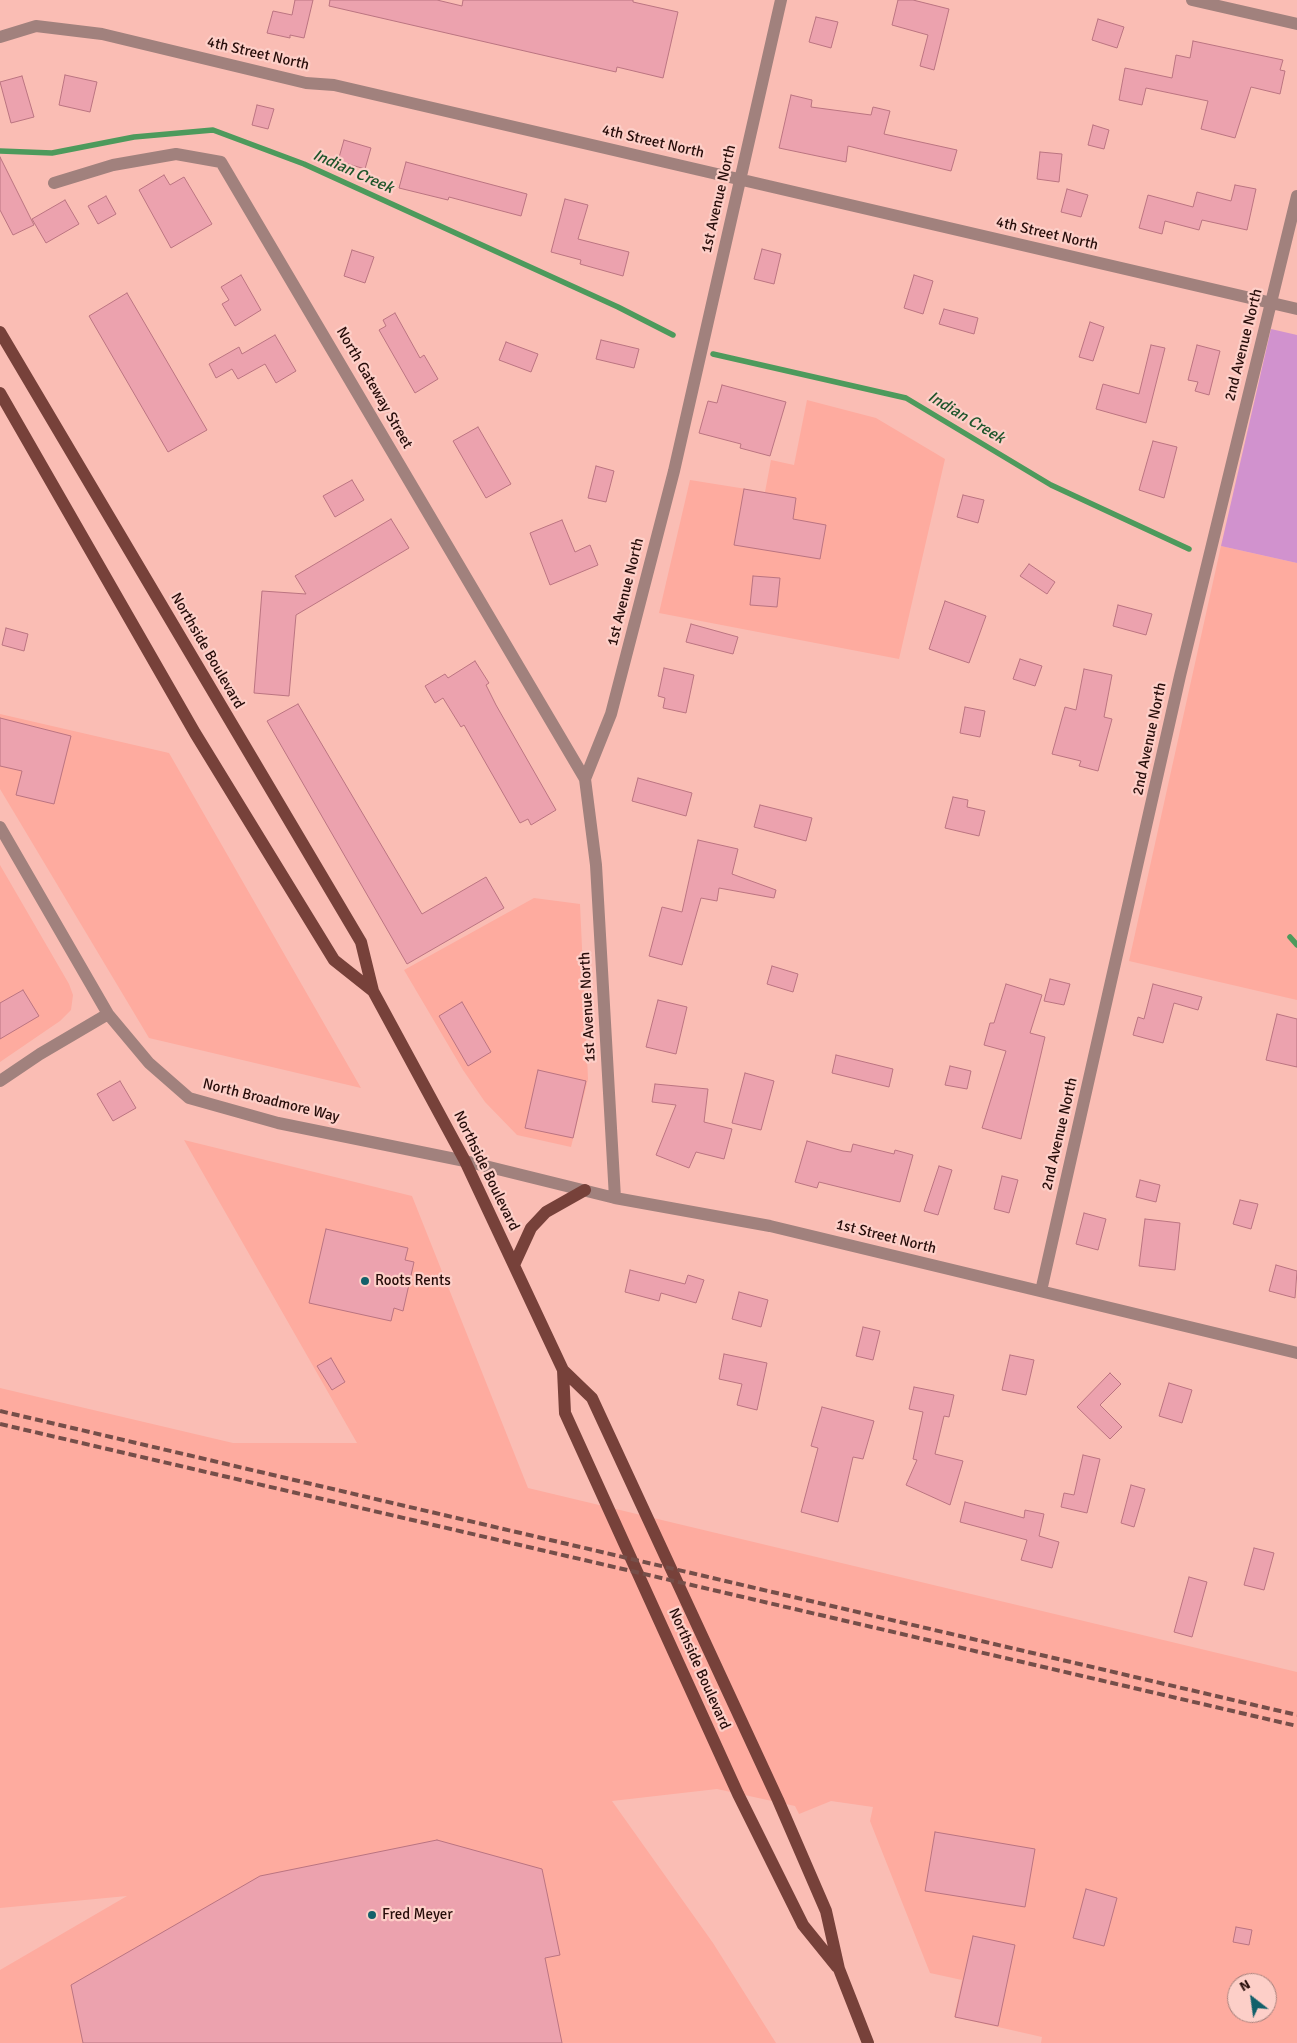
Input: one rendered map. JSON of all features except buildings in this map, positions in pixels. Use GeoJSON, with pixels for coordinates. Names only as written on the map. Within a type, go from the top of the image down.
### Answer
{"type":"FeatureCollection","features":[{"type":"Feature","properties":{"kind":"main road","name":"Northside Boulevard"},"geometry":{"type":"LineString","coordinates":[[0,332],[361,942],[373,991],[465,1161],[563,1370],[592,1398],[778,1800],[826,1912],[839,1969],[868,2043]]}},
{"type":"Feature","properties":{"kind":"main road","name":"Northside Boulevard"},"geometry":{"type":"LineString","coordinates":[[0,393],[195,733],[334,960],[373,991]]}},
{"type":"Feature","properties":{"kind":"main road"},"geometry":{"type":"LineString","coordinates":[[514,1265],[532,1228],[546,1212],[585,1190]]}},
{"type":"Feature","properties":{"kind":"main road","name":"Northside Boulevard"},"geometry":{"type":"LineString","coordinates":[[563,1370],[565,1413],[738,1794],[803,1925],[839,1969]]}},
{"type":"Feature","properties":{"kind":"street","name":"1st Avenue North"},"geometry":{"type":"LineString","coordinates":[[615,1198],[596,865],[585,779],[614,704],[674,471],[781,0]]}},
{"type":"Feature","properties":{"kind":"street"},"geometry":{"type":"LineString","coordinates":[[1192,0],[1297,24]]}},
{"type":"Feature","properties":{"kind":"street","name":"4th Street North"},"geometry":{"type":"LineString","coordinates":[[0,37],[36,26],[102,34],[306,83],[334,85],[1297,309]]}},
{"type":"Feature","properties":{"kind":"street","name":"North Gateway Street"},"geometry":{"type":"LineString","coordinates":[[54,183],[113,165],[176,154],[221,162],[585,779]]}},
{"type":"Feature","properties":{"kind":"street","name":"2nd Avenue North"},"geometry":{"type":"LineString","coordinates":[[1041,1291],[1180,676],[1297,196]]}},
{"type":"Feature","properties":{"kind":"street","name":"North Broadmore Way"},"geometry":{"type":"LineString","coordinates":[[0,827],[108,1014],[150,1063],[189,1098],[278,1123],[465,1161]]}},
{"type":"Feature","properties":{"kind":"street"},"geometry":{"type":"LineString","coordinates":[[0,1081],[40,1054],[108,1014]]}},
{"type":"Feature","properties":{"kind":"street","name":"1st Street North"},"geometry":{"type":"LineString","coordinates":[[465,1161],[615,1198],[770,1226],[1297,1353]]}},
{"type":"Feature","properties":{"kind":"shaded area"},"geometry":{"type":"Polygon","coordinates":[[[1271,329],[1297,335],[1297,563],[1221,546],[1271,329]]]}},
{"type":"Feature","properties":{"kind":"shaded area"},"geometry":{"type":"Polygon","coordinates":[[[807,400],[876,418],[945,459],[899,659],[659,613],[690,480],[765,492],[771,460],[794,465],[807,400]]]}},
{"type":"Feature","properties":{"kind":"shaded area"},"geometry":{"type":"Polygon","coordinates":[[[1221,546],[1297,563],[1297,1000],[1129,961],[1221,546]]]}},
{"type":"Feature","properties":{"kind":"shaded area"},"geometry":{"type":"Polygon","coordinates":[[[0,714],[169,753],[361,1088],[149,1038],[0,789],[0,714]]]}},
{"type":"Feature","properties":{"kind":"shaded area"},"geometry":{"type":"Polygon","coordinates":[[[0,865],[69,984],[73,995],[71,1010],[60,1021],[0,1062],[0,865]]]}},
{"type":"Feature","properties":{"kind":"shaded area"},"geometry":{"type":"Polygon","coordinates":[[[534,898],[580,904],[588,1079],[571,1147],[517,1135],[485,1102],[463,1070],[404,970],[534,898]]]}},
{"type":"Feature","properties":{"kind":"shaded area"},"geometry":{"type":"Polygon","coordinates":[[[184,1140],[412,1196],[528,1488],[1297,1672],[1297,2043],[1041,2043],[1042,2037],[954,2017],[962,1980],[930,1973],[870,1821],[873,1807],[831,1801],[799,1814],[795,1806],[717,1789],[612,1801],[713,1943],[776,2043],[0,2043],[0,1970],[127,1896],[0,1908],[0,1388],[233,1443],[357,1443],[184,1140]]]}},
{"type":"Feature","properties":{"kind":"waterway","name":"Indian Creek"},"geometry":{"type":"LineString","coordinates":[[0,151],[52,153],[134,137],[213,130],[304,164],[618,307],[673,335]]}},
{"type":"Feature","properties":{"kind":"waterway","name":"Indian Creek"},"geometry":{"type":"LineString","coordinates":[[713,354],[906,398],[1051,485],[1189,549]]}},
{"type":"Feature","properties":{"kind":"waterway","name":"Indian Creek"},"geometry":{"type":"LineString","coordinates":[[1290,937],[1297,945]]}},
{"type":"Feature","properties":{"kind":"railway"},"geometry":{"type":"LineString","coordinates":[[0,1411],[1297,1715]]}},
{"type":"Feature","properties":{"kind":"railway"},"geometry":{"type":"LineString","coordinates":[[0,1424],[1297,1726]]}},
{"type":"Feature","properties":{"kind":"place","name":"Roots Rents"},"geometry":{"type":"Point","coordinates":[365,1281]}},
{"type":"Feature","properties":{"kind":"place","name":"Fred Meyer"},"geometry":{"type":"Point","coordinates":[372,1915]}}]}
